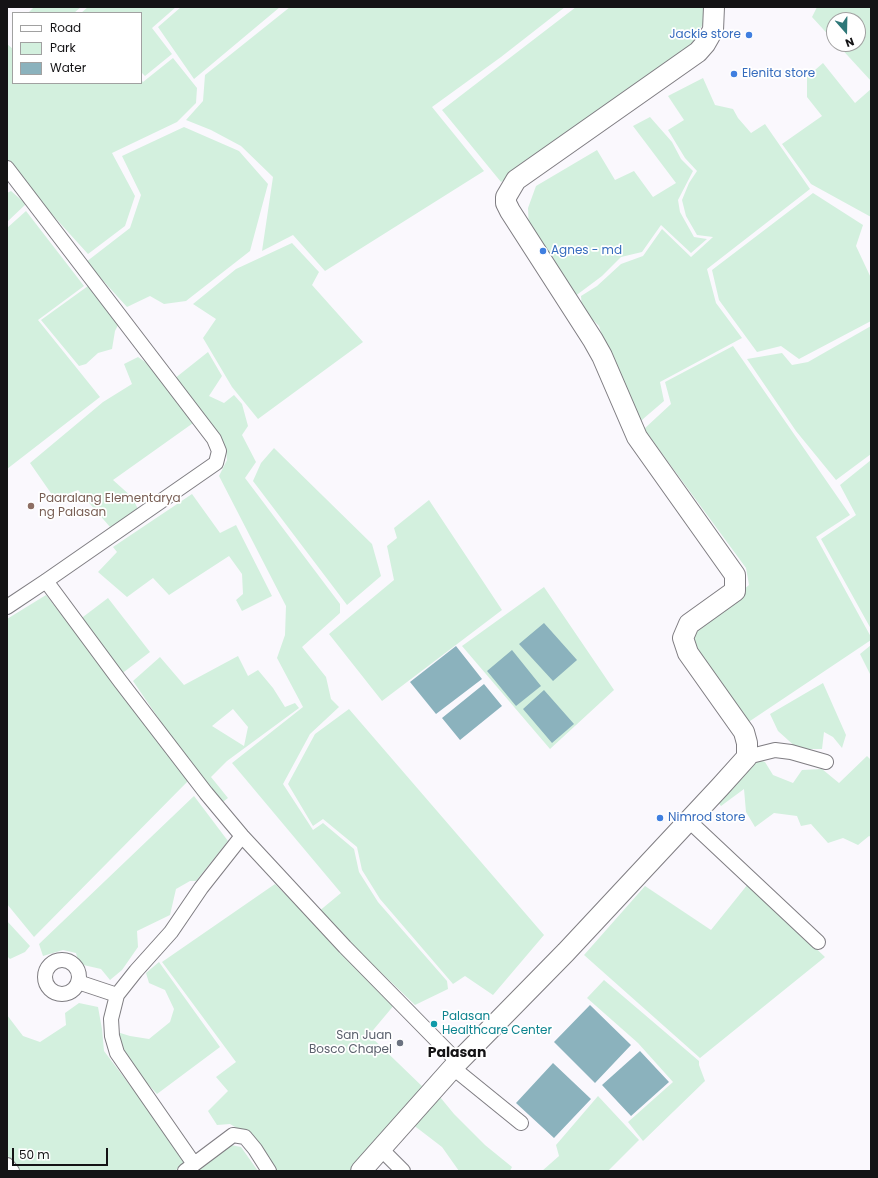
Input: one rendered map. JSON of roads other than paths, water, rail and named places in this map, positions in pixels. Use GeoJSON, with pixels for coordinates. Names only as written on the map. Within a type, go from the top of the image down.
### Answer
{"type":"FeatureCollection","features":[{"type":"Feature","properties":{"kind":"street"},"geometry":{"type":"LineString","coordinates":[[714,7],[713,30],[706,44],[698,52],[516,180],[506,197],[506,203],[594,340],[637,437],[735,575],[735,592],[689,624],[683,638],[688,653],[744,732],[747,743],[747,757]]}},
{"type":"Feature","properties":{"kind":"street"},"geometry":{"type":"LineString","coordinates":[[7,168],[214,439],[219,451],[216,463],[7,607]]}},
{"type":"Feature","properties":{"kind":"street"},"geometry":{"type":"LineString","coordinates":[[46,581],[201,787],[242,836],[344,947],[455,1064],[521,1123]]}},
{"type":"Feature","properties":{"kind":"street"},"geometry":{"type":"LineString","coordinates":[[361,1171],[455,1064],[566,952],[747,757],[775,750],[791,752],[826,762]]}},
{"type":"Feature","properties":{"kind":"street"},"geometry":{"type":"LineString","coordinates":[[688,820],[818,942]]}},
{"type":"Feature","properties":{"kind":"street"},"geometry":{"type":"LineString","coordinates":[[242,836],[201,888],[171,932],[117,995],[111,1019],[112,1036],[117,1053],[189,1167],[233,1135],[245,1137],[255,1149],[269,1171]]}},
{"type":"Feature","properties":{"kind":"street"},"geometry":{"type":"LineString","coordinates":[[78,982],[117,995]]}},
{"type":"Feature","properties":{"kind":"street"},"geometry":{"type":"LineString","coordinates":[[381,1149],[403,1171]]}},
{"type":"Feature","properties":{"kind":"street"},"geometry":{"type":"LineString","coordinates":[[7,1165],[12,1171]]}},
{"type":"Feature","properties":{"kind":"water"},"geometry":{"type":"Polygon","coordinates":[[[544,623],[577,660],[553,681],[519,644],[544,623]]]}},
{"type":"Feature","properties":{"kind":"water"},"geometry":{"type":"Polygon","coordinates":[[[456,646],[482,679],[436,714],[410,682],[456,646]]]}},
{"type":"Feature","properties":{"kind":"water"},"geometry":{"type":"Polygon","coordinates":[[[512,650],[541,686],[516,706],[487,671],[512,650]]]}},
{"type":"Feature","properties":{"kind":"water"},"geometry":{"type":"Polygon","coordinates":[[[484,684],[502,706],[460,740],[442,718],[484,684]]]}},
{"type":"Feature","properties":{"kind":"water"},"geometry":{"type":"Polygon","coordinates":[[[544,690],[574,724],[552,743],[523,709],[544,690]]]}},
{"type":"Feature","properties":{"kind":"water"},"geometry":{"type":"Polygon","coordinates":[[[590,1005],[631,1045],[595,1083],[554,1042],[590,1005]]]}},
{"type":"Feature","properties":{"kind":"water"},"geometry":{"type":"Polygon","coordinates":[[[640,1051],[669,1082],[631,1116],[602,1085],[640,1051]]]}},
{"type":"Feature","properties":{"kind":"water"},"geometry":{"type":"Polygon","coordinates":[[[553,1063],[591,1099],[554,1138],[516,1103],[553,1063]]]}},
{"type":"Feature","properties":{"kind":"place","name":"Jackie store"},"geometry":{"type":"Point","coordinates":[749,35]}},
{"type":"Feature","properties":{"kind":"place","name":"Elenita store"},"geometry":{"type":"Point","coordinates":[734,74]}},
{"type":"Feature","properties":{"kind":"place","name":"Agnes - md"},"geometry":{"type":"Point","coordinates":[543,251]}},
{"type":"Feature","properties":{"kind":"place","name":"Paaralang Elementarya ng Palasan"},"geometry":{"type":"Point","coordinates":[31,506]}},
{"type":"Feature","properties":{"kind":"place","name":"Nimrod store"},"geometry":{"type":"Point","coordinates":[660,818]}},
{"type":"Feature","properties":{"kind":"place","name":"Palasan Healthcare Center"},"geometry":{"type":"Point","coordinates":[434,1024]}},
{"type":"Feature","properties":{"kind":"place","name":"San Juan Bosco Chapel"},"geometry":{"type":"Point","coordinates":[400,1043]}},
{"type":"Feature","properties":{"kind":"district","name":"Palasan"},"geometry":{"type":"Point","coordinates":[457,1053]}}]}
